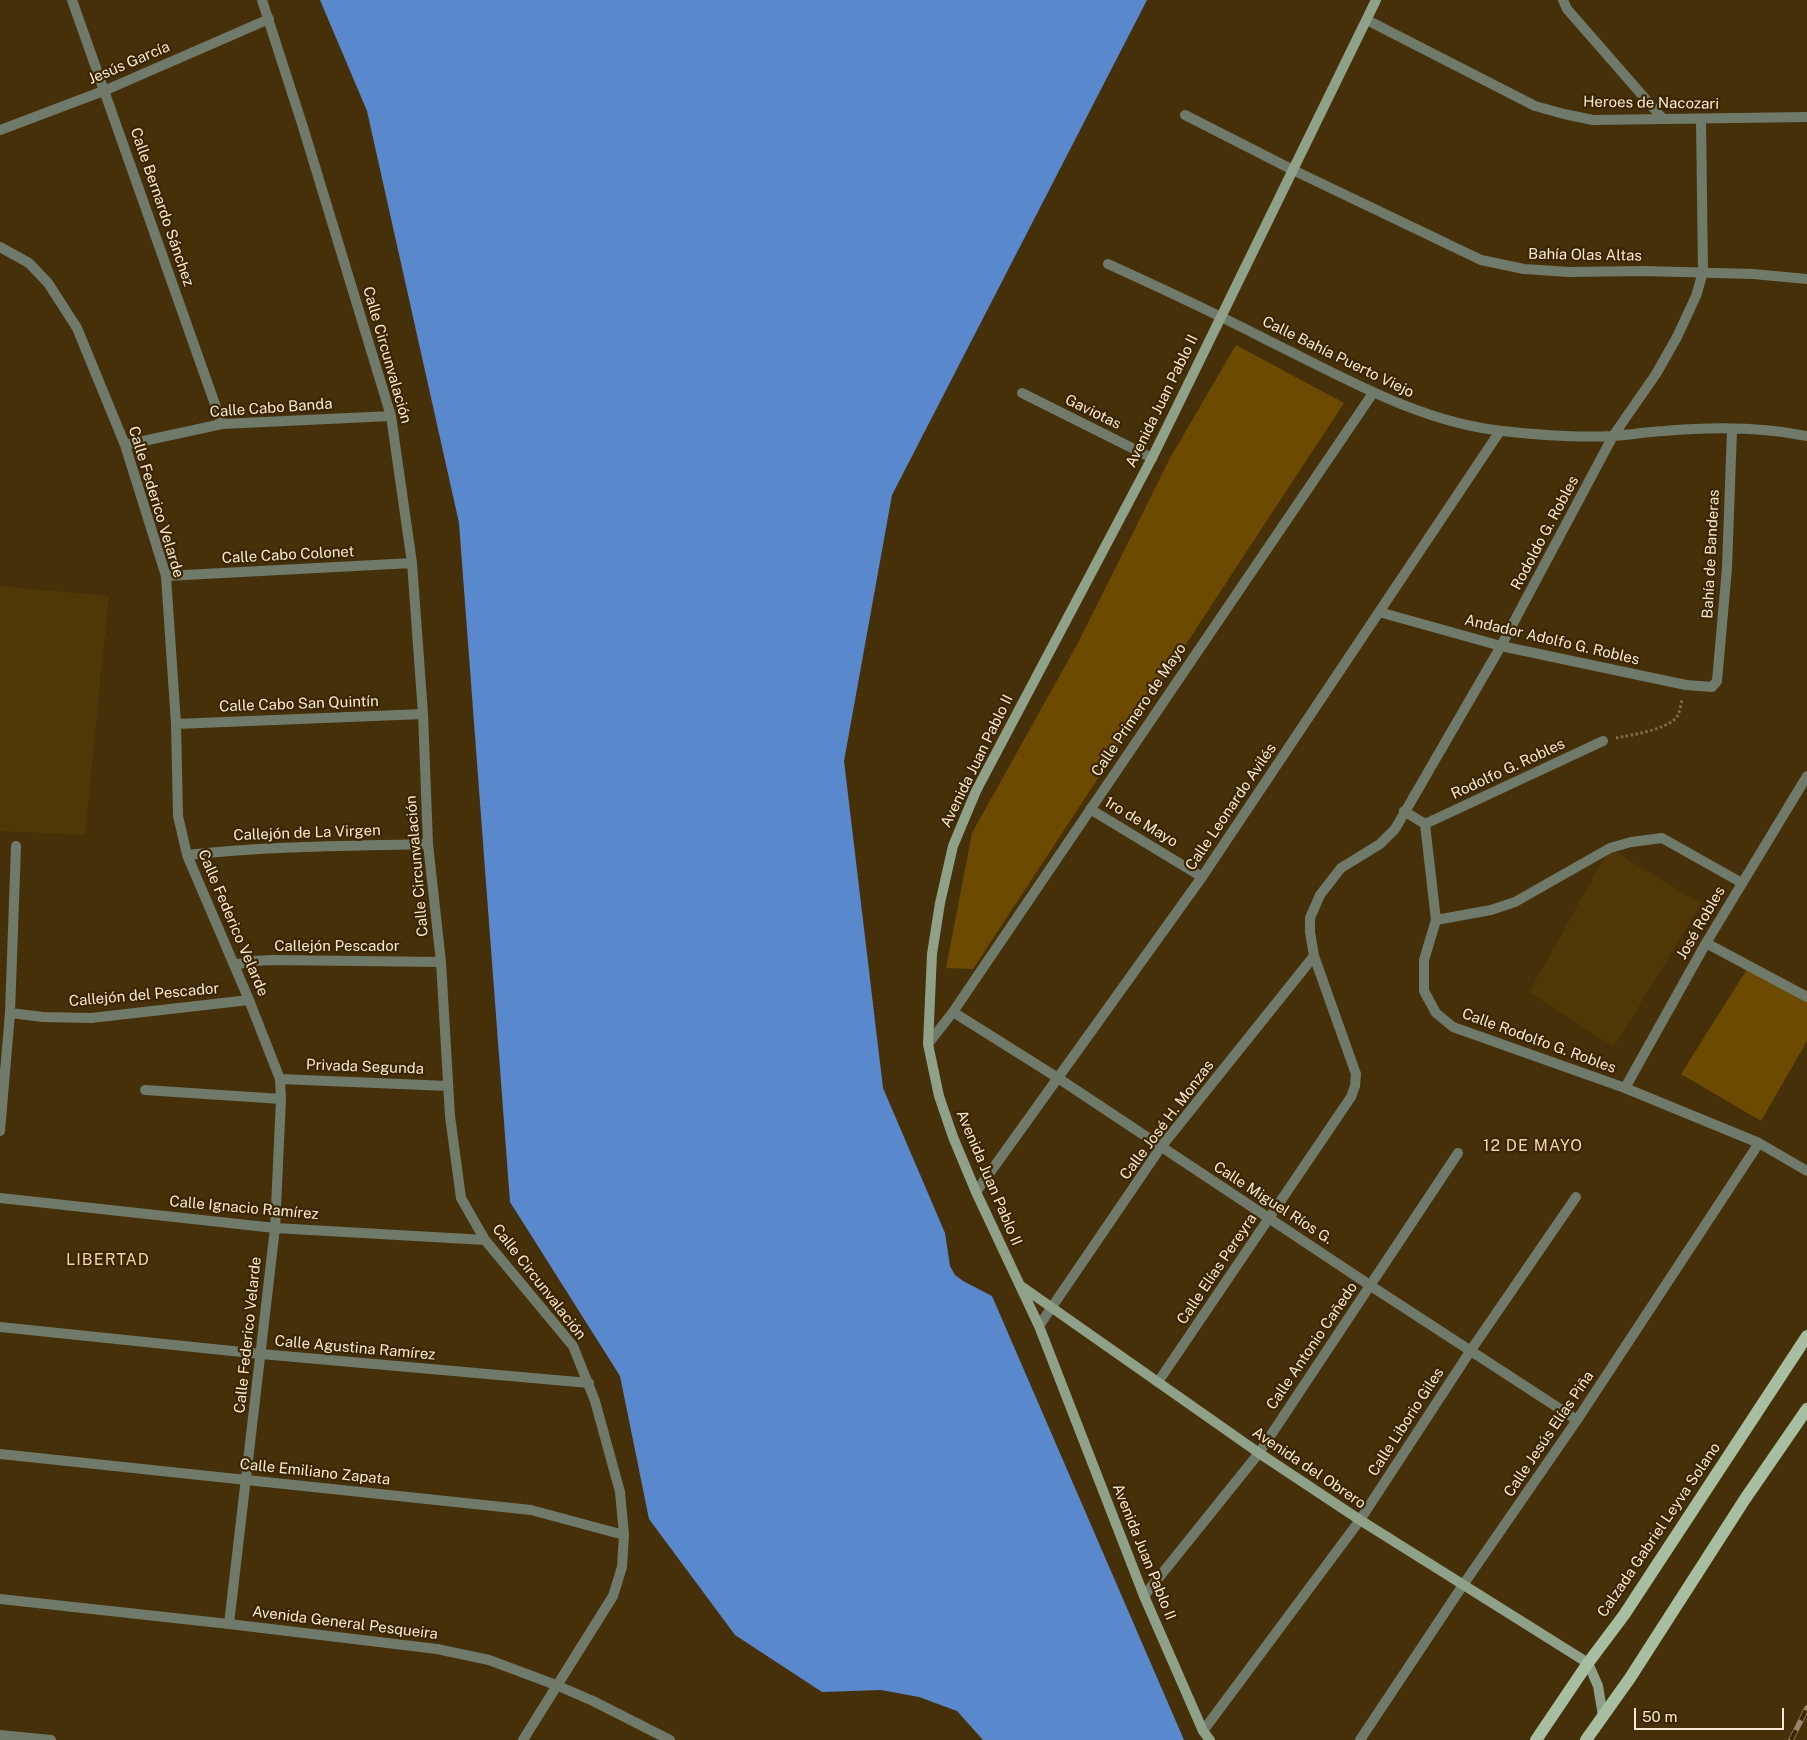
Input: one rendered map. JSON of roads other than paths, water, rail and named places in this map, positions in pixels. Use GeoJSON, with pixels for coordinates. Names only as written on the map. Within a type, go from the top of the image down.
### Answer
{"type":"FeatureCollection","features":[{"type":"Feature","properties":{"kind":"main road","name":"Avenida Juan Pablo II"},"geometry":{"type":"LineString","coordinates":[[1210,1740],[1203,1730],[1144,1596],[1039,1326],[976,1192],[953,1137],[942,1104],[928,1044],[932,954],[940,903],[953,846],[976,791],[1152,458],[1376,0]]}},
{"type":"Feature","properties":{"kind":"main road","name":"Avenida del Obrero"},"geometry":{"type":"LineString","coordinates":[[1020,1286],[1259,1453],[1360,1520],[1588,1662]]}},
{"type":"Feature","properties":{"kind":"main road","name":"Calzada Gabriel Leyva Solano"},"geometry":{"type":"LineString","coordinates":[[1536,1740],[1588,1662],[1624,1614],[1807,1336]]}},
{"type":"Feature","properties":{"kind":"main road"},"geometry":{"type":"LineString","coordinates":[[1586,1740],[1630,1678],[1745,1499],[1807,1410]]}},
{"type":"Feature","properties":{"kind":"main road"},"geometry":{"type":"LineString","coordinates":[[1588,1662],[1598,1686],[1603,1716]]}},
{"type":"Feature","properties":{"kind":"street","name":"Calle Bernardo Sánchez"},"geometry":{"type":"LineString","coordinates":[[72,0],[106,90],[222,424]]}},
{"type":"Feature","properties":{"kind":"street","name":"Calle Circunvalación"},"geometry":{"type":"LineString","coordinates":[[262,0],[391,416],[412,563],[423,714],[428,844],[440,962],[448,1086],[461,1198],[485,1240],[573,1346],[595,1401],[620,1492],[624,1535],[622,1567],[613,1596],[523,1740]]}},
{"type":"Feature","properties":{"kind":"street"},"geometry":{"type":"LineString","coordinates":[[1562,0],[1567,9],[1663,120]]}},
{"type":"Feature","properties":{"kind":"street","name":"Jesús García"},"geometry":{"type":"LineString","coordinates":[[0,130],[106,90],[269,19]]}},
{"type":"Feature","properties":{"kind":"street","name":"Heroes de Nacozari"},"geometry":{"type":"LineString","coordinates":[[1367,20],[1535,106],[1564,114],[1593,120],[1807,118]]}},
{"type":"Feature","properties":{"kind":"street","name":"Bahía Olas Altas"},"geometry":{"type":"LineString","coordinates":[[1185,116],[1481,260],[1524,269],[1569,272],[1703,272],[1807,279]]}},
{"type":"Feature","properties":{"kind":"street","name":"Rodoldo G. Robles"},"geometry":{"type":"LineString","coordinates":[[1314,956],[1310,918],[1320,895],[1341,868],[1380,844],[1395,829],[1501,646],[1613,436],[1656,374],[1677,337],[1696,296],[1703,272],[1701,120]]}},
{"type":"Feature","properties":{"kind":"street","name":"Calle Federico Velarde"},"geometry":{"type":"LineString","coordinates":[[0,247],[30,263],[48,282],[77,328],[125,445],[166,576],[176,724],[178,816],[187,855],[250,1000],[280,1079],[281,1099],[275,1228],[228,1624]]}},
{"type":"Feature","properties":{"kind":"street","name":"Calle Bahía Puerto Viejo"},"geometry":{"type":"LineString","coordinates":[[1108,264],[1220,316],[1373,392],[1417,411],[1454,422],[1500,431],[1569,437],[1613,436],[1665,430],[1783,431],[1807,436]]}},
{"type":"Feature","properties":{"kind":"street","name":"Calle Primero de Mayo"},"geometry":{"type":"LineString","coordinates":[[928,1044],[953,1012],[1373,392]]}},
{"type":"Feature","properties":{"kind":"street","name":"Gaviotas"},"geometry":{"type":"LineString","coordinates":[[1022,393],[1152,458]]}},
{"type":"Feature","properties":{"kind":"street","name":"Calle Cabo Banda"},"geometry":{"type":"LineString","coordinates":[[125,445],[222,424],[391,416]]}},
{"type":"Feature","properties":{"kind":"street","name":"Bahía de Banderas"},"geometry":{"type":"LineString","coordinates":[[1717,681],[1727,568],[1732,430]]}},
{"type":"Feature","properties":{"kind":"street","name":"Calle Leonardo Avilés"},"geometry":{"type":"LineString","coordinates":[[976,1192],[1202,877],[1500,431]]}},
{"type":"Feature","properties":{"kind":"street","name":"Calle Cabo Colonet"},"geometry":{"type":"LineString","coordinates":[[166,576],[412,563]]}},
{"type":"Feature","properties":{"kind":"street","name":"Andador Adolfo G. Robles"},"geometry":{"type":"LineString","coordinates":[[1379,612],[1501,646],[1686,685],[1708,688],[1712,687],[1717,681]]}},
{"type":"Feature","properties":{"kind":"street","name":"Calle Cabo San Quintín"},"geometry":{"type":"LineString","coordinates":[[176,724],[423,714]]}},
{"type":"Feature","properties":{"kind":"street","name":"Rodolfo G. Robles"},"geometry":{"type":"LineString","coordinates":[[1425,824],[1603,741]]}},
{"type":"Feature","properties":{"kind":"street","name":"José Robles"},"geometry":{"type":"LineString","coordinates":[[1624,1088],[1706,943],[1807,776]]}},
{"type":"Feature","properties":{"kind":"street","name":"1ro de Mayo"},"geometry":{"type":"LineString","coordinates":[[1090,809],[1202,877]]}},
{"type":"Feature","properties":{"kind":"street"},"geometry":{"type":"LineString","coordinates":[[1404,811],[1425,824]]}},
{"type":"Feature","properties":{"kind":"street","name":"Calle Rodolfo G. Robles"},"geometry":{"type":"LineString","coordinates":[[1425,824],[1436,920],[1424,960],[1424,991],[1436,1013],[1453,1027],[1624,1088],[1759,1143],[1807,1171]]}},
{"type":"Feature","properties":{"kind":"street"},"geometry":{"type":"LineString","coordinates":[[1436,920],[1491,910],[1515,902],[1610,848],[1631,842],[1662,838],[1742,883]]}},
{"type":"Feature","properties":{"kind":"street","name":"Callejón de La Virgen"},"geometry":{"type":"LineString","coordinates":[[187,855],[233,850],[295,847],[428,844]]}},
{"type":"Feature","properties":{"kind":"street"},"geometry":{"type":"LineString","coordinates":[[0,1131],[10,1013],[16,846]]}},
{"type":"Feature","properties":{"kind":"street"},"geometry":{"type":"LineString","coordinates":[[1706,943],[1807,997]]}},
{"type":"Feature","properties":{"kind":"street","name":"Calle José H. Monzas"},"geometry":{"type":"LineString","coordinates":[[1039,1326],[1161,1147],[1314,956]]}},
{"type":"Feature","properties":{"kind":"street","name":"Calle Elías Pereyra"},"geometry":{"type":"LineString","coordinates":[[1158,1382],[1352,1097],[1356,1074],[1314,956]]}},
{"type":"Feature","properties":{"kind":"street","name":"Callejón Pescador"},"geometry":{"type":"LineString","coordinates":[[234,965],[253,961],[273,960],[440,962]]}},
{"type":"Feature","properties":{"kind":"street","name":"Callejón del Pescador"},"geometry":{"type":"LineString","coordinates":[[10,1013],[43,1017],[91,1018],[250,1000]]}},
{"type":"Feature","properties":{"kind":"street","name":"Calle Miguel Ríos G."},"geometry":{"type":"LineString","coordinates":[[953,1012],[1058,1078],[1577,1420]]}},
{"type":"Feature","properties":{"kind":"street","name":"Privada Segunda"},"geometry":{"type":"LineString","coordinates":[[280,1079],[448,1086]]}},
{"type":"Feature","properties":{"kind":"street"},"geometry":{"type":"LineString","coordinates":[[145,1090],[281,1099]]}},
{"type":"Feature","properties":{"kind":"street","name":"Calle Jesús Elías Piña"},"geometry":{"type":"LineString","coordinates":[[1360,1740],[1463,1585],[1577,1420],[1759,1143]]}},
{"type":"Feature","properties":{"kind":"street","name":"Calle Antonio Cañedo"},"geometry":{"type":"LineString","coordinates":[[1144,1596],[1259,1453],[1458,1153]]}},
{"type":"Feature","properties":{"kind":"street","name":"Calle Liborio Giles"},"geometry":{"type":"LineString","coordinates":[[1203,1730],[1360,1520],[1471,1350],[1576,1197]]}},
{"type":"Feature","properties":{"kind":"street","name":"Calle Ignacio Ramírez"},"geometry":{"type":"LineString","coordinates":[[0,1198],[275,1228],[485,1240]]}},
{"type":"Feature","properties":{"kind":"street","name":"Calle Agustina Ramírez"},"geometry":{"type":"LineString","coordinates":[[0,1327],[261,1354],[589,1384]]}},
{"type":"Feature","properties":{"kind":"street","name":"Calle Emiliano Zapata"},"geometry":{"type":"LineString","coordinates":[[0,1454],[530,1510],[624,1535]]}},
{"type":"Feature","properties":{"kind":"street","name":"Avenida General Pesqueira"},"geometry":{"type":"LineString","coordinates":[[0,1599],[436,1648],[489,1660],[556,1685],[593,1701],[670,1740]]}},
{"type":"Feature","properties":{"kind":"street"},"geometry":{"type":"LineString","coordinates":[[0,1735],[13,1738],[50,1740]]}},
{"type":"Feature","properties":{"kind":"water"},"geometry":{"type":"Polygon","coordinates":[[[320,0],[1147,0],[892,495],[844,761],[883,1088],[945,1233],[950,1266],[955,1275],[963,1281],[992,1296],[1184,1740],[983,1740],[957,1711],[919,1697],[881,1690],[822,1692],[735,1635],[649,1519],[620,1376],[510,1202],[459,523],[367,111],[320,0]]]}},
{"type":"Feature","properties":{"kind":"railway"},"geometry":{"type":"LineString","coordinates":[[1791,1740],[1807,1708]]}},
{"type":"Feature","properties":{"kind":"district","name":"12 DE MAYO"},"geometry":{"type":"Point","coordinates":[1533,1146]}},
{"type":"Feature","properties":{"kind":"district","name":"LIBERTAD"},"geometry":{"type":"Point","coordinates":[108,1260]}}]}
